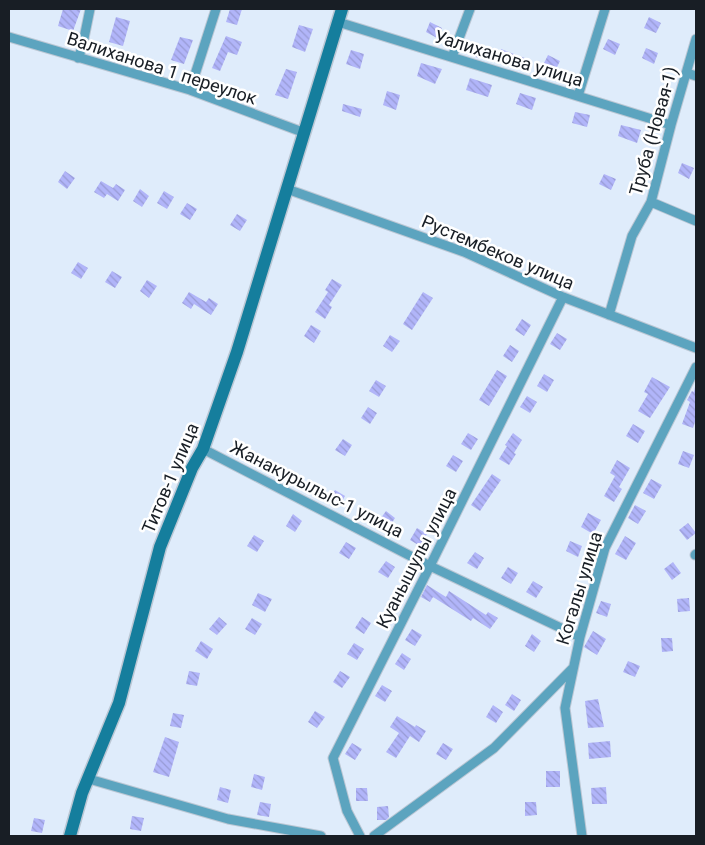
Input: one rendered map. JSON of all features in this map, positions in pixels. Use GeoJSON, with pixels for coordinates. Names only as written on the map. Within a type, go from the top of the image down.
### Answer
{"type":"FeatureCollection","features":[{"type":"Feature","properties":{"kind":"street"},"geometry":{"type":"LineString","coordinates":[[78,58],[82,48],[90,9]]}},
{"type":"Feature","properties":{"kind":"street"},"geometry":{"type":"LineString","coordinates":[[190,90],[216,9]]}},
{"type":"Feature","properties":{"kind":"street","name":"Титов-1 улица"},"geometry":{"type":"LineString","coordinates":[[70,836],[82,793],[119,703],[160,547],[192,468],[203,449],[239,346],[342,9]]}},
{"type":"Feature","properties":{"kind":"street"},"geometry":{"type":"LineString","coordinates":[[452,57],[470,9]]}},
{"type":"Feature","properties":{"kind":"street"},"geometry":{"type":"LineString","coordinates":[[578,96],[605,9]]}},
{"type":"Feature","properties":{"kind":"street","name":"Уалиханова улица"},"geometry":{"type":"LineString","coordinates":[[338,22],[671,126]]}},
{"type":"Feature","properties":{"kind":"street","name":"Валиханова 1 переулок"},"geometry":{"type":"LineString","coordinates":[[9,37],[190,90],[305,133]]}},
{"type":"Feature","properties":{"kind":"street","name":"Труба (Новая-1)"},"geometry":{"type":"LineString","coordinates":[[609,315],[632,236],[651,202],[696,39]]}},
{"type":"Feature","properties":{"kind":"street"},"geometry":{"type":"LineString","coordinates":[[687,73],[696,76]]}},
{"type":"Feature","properties":{"kind":"street","name":"Рустембеков улица"},"geometry":{"type":"LineString","coordinates":[[287,189],[464,252],[563,297],[696,348]]}},
{"type":"Feature","properties":{"kind":"street"},"geometry":{"type":"LineString","coordinates":[[651,202],[696,221]]}},
{"type":"Feature","properties":{"kind":"street","name":"Куанышулы улица"},"geometry":{"type":"LineString","coordinates":[[360,836],[347,811],[333,758],[563,297]]}},
{"type":"Feature","properties":{"kind":"street","name":"Когалы улица"},"geometry":{"type":"LineString","coordinates":[[582,836],[565,708],[572,668],[605,548],[696,367]]}},
{"type":"Feature","properties":{"kind":"street","name":"Жанакурылыс-1 улица"},"geometry":{"type":"LineString","coordinates":[[203,449],[430,566],[580,637]]}},
{"type":"Feature","properties":{"kind":"street"},"geometry":{"type":"LineString","coordinates":[[374,836],[494,748],[572,668]]}},
{"type":"Feature","properties":{"kind":"street"},"geometry":{"type":"LineString","coordinates":[[88,779],[228,819],[321,836]]}},
{"type":"Feature","properties":{"kind":"building"},"geometry":{"type":"Polygon","coordinates":[[[63,9],[81,9],[73,31],[58,26],[63,9]]]}},
{"type":"Feature","properties":{"kind":"building"},"geometry":{"type":"Polygon","coordinates":[[[230,9],[242,9],[237,25],[226,22],[230,9]]]}},
{"type":"Feature","properties":{"kind":"building"},"geometry":{"type":"Polygon","coordinates":[[[116,17],[130,21],[123,46],[109,42],[116,17]]]}},
{"type":"Feature","properties":{"kind":"building"},"geometry":{"type":"Polygon","coordinates":[[[649,17],[661,23],[656,33],[644,28],[649,17]]]}},
{"type":"Feature","properties":{"kind":"building"},"geometry":{"type":"Polygon","coordinates":[[[430,22],[442,28],[437,38],[426,32],[430,22]]]}},
{"type":"Feature","properties":{"kind":"building"},"geometry":{"type":"Polygon","coordinates":[[[299,25],[313,29],[305,52],[292,47],[299,25]]]}},
{"type":"Feature","properties":{"kind":"building"},"geometry":{"type":"Polygon","coordinates":[[[226,36],[242,42],[237,55],[228,52],[220,71],[212,68],[226,36]]]}},
{"type":"Feature","properties":{"kind":"building"},"geometry":{"type":"Polygon","coordinates":[[[180,37],[193,40],[184,64],[171,60],[180,37]]]}},
{"type":"Feature","properties":{"kind":"building"},"geometry":{"type":"Polygon","coordinates":[[[608,39],[620,44],[615,55],[603,49],[608,39]]]}},
{"type":"Feature","properties":{"kind":"building"},"geometry":{"type":"Polygon","coordinates":[[[471,42],[483,48],[478,58],[466,52],[471,42]]]}},
{"type":"Feature","properties":{"kind":"building"},"geometry":{"type":"Polygon","coordinates":[[[646,48],[658,53],[654,64],[642,58],[646,48]]]}},
{"type":"Feature","properties":{"kind":"building"},"geometry":{"type":"Polygon","coordinates":[[[501,49],[530,60],[525,70],[496,59],[501,49]]]}},
{"type":"Feature","properties":{"kind":"building"},"geometry":{"type":"Polygon","coordinates":[[[351,50],[364,54],[360,69],[346,64],[351,50]]]}},
{"type":"Feature","properties":{"kind":"building"},"geometry":{"type":"Polygon","coordinates":[[[548,55],[560,61],[555,71],[543,65],[548,55]]]}},
{"type":"Feature","properties":{"kind":"building"},"geometry":{"type":"Polygon","coordinates":[[[421,63],[442,69],[435,84],[417,76],[421,63]]]}},
{"type":"Feature","properties":{"kind":"building"},"geometry":{"type":"Polygon","coordinates":[[[286,69],[297,72],[288,99],[275,95],[286,69]]]}},
{"type":"Feature","properties":{"kind":"building"},"geometry":{"type":"Polygon","coordinates":[[[470,78],[492,85],[488,97],[466,90],[470,78]]]}},
{"type":"Feature","properties":{"kind":"building"},"geometry":{"type":"Polygon","coordinates":[[[387,91],[400,95],[396,110],[383,105],[387,91]]]}},
{"type":"Feature","properties":{"kind":"building"},"geometry":{"type":"Polygon","coordinates":[[[520,93],[536,98],[532,110],[516,104],[520,93]]]}},
{"type":"Feature","properties":{"kind":"building"},"geometry":{"type":"Polygon","coordinates":[[[343,104],[362,109],[360,117],[342,111],[343,104]]]}},
{"type":"Feature","properties":{"kind":"building"},"geometry":{"type":"Polygon","coordinates":[[[575,112],[590,115],[587,127],[572,123],[575,112]]]}},
{"type":"Feature","properties":{"kind":"building"},"geometry":{"type":"Polygon","coordinates":[[[621,125],[641,130],[637,143],[618,136],[621,125]]]}},
{"type":"Feature","properties":{"kind":"building"},"geometry":{"type":"Polygon","coordinates":[[[682,163],[694,168],[689,179],[678,173],[682,163]]]}},
{"type":"Feature","properties":{"kind":"building"},"geometry":{"type":"Polygon","coordinates":[[[65,171],[75,178],[67,189],[58,182],[65,171]]]}},
{"type":"Feature","properties":{"kind":"building"},"geometry":{"type":"Polygon","coordinates":[[[604,174],[616,179],[611,190],[599,184],[604,174]]]}},
{"type":"Feature","properties":{"kind":"building"},"geometry":{"type":"Polygon","coordinates":[[[101,181],[113,188],[116,184],[125,190],[118,201],[107,194],[104,198],[94,192],[101,181]]]}},
{"type":"Feature","properties":{"kind":"building"},"geometry":{"type":"Polygon","coordinates":[[[140,189],[149,196],[142,207],[133,201],[140,189]]]}},
{"type":"Feature","properties":{"kind":"building"},"geometry":{"type":"Polygon","coordinates":[[[164,191],[174,197],[167,209],[157,203],[164,191]]]}},
{"type":"Feature","properties":{"kind":"building"},"geometry":{"type":"Polygon","coordinates":[[[187,203],[197,209],[190,220],[180,214],[187,203]]]}},
{"type":"Feature","properties":{"kind":"building"},"geometry":{"type":"Polygon","coordinates":[[[237,214],[247,220],[240,231],[230,225],[237,214]]]}},
{"type":"Feature","properties":{"kind":"building"},"geometry":{"type":"Polygon","coordinates":[[[78,262],[88,268],[81,279],[71,273],[78,262]]]}},
{"type":"Feature","properties":{"kind":"building"},"geometry":{"type":"Polygon","coordinates":[[[112,271],[122,277],[115,288],[105,282],[112,271]]]}},
{"type":"Feature","properties":{"kind":"building"},"geometry":{"type":"Polygon","coordinates":[[[332,279],[342,285],[329,305],[332,307],[325,319],[315,312],[328,292],[325,290],[332,279]]]}},
{"type":"Feature","properties":{"kind":"building"},"geometry":{"type":"Polygon","coordinates":[[[147,280],[157,286],[149,298],[140,291],[147,280]]]}},
{"type":"Feature","properties":{"kind":"building"},"geometry":{"type":"Polygon","coordinates":[[[189,292],[206,302],[209,298],[218,304],[211,315],[194,304],[191,309],[182,303],[189,292]]]}},
{"type":"Feature","properties":{"kind":"building"},"geometry":{"type":"Polygon","coordinates":[[[423,292],[433,298],[412,330],[403,324],[423,292]]]}},
{"type":"Feature","properties":{"kind":"building"},"geometry":{"type":"Polygon","coordinates":[[[522,319],[531,325],[524,336],[515,330],[522,319]]]}},
{"type":"Feature","properties":{"kind":"building"},"geometry":{"type":"Polygon","coordinates":[[[311,325],[321,331],[314,343],[304,336],[311,325]]]}},
{"type":"Feature","properties":{"kind":"building"},"geometry":{"type":"Polygon","coordinates":[[[557,333],[567,339],[560,350],[550,344],[557,333]]]}},
{"type":"Feature","properties":{"kind":"building"},"geometry":{"type":"Polygon","coordinates":[[[390,335],[400,341],[392,352],[383,346],[390,335]]]}},
{"type":"Feature","properties":{"kind":"building"},"geometry":{"type":"Polygon","coordinates":[[[510,345],[519,351],[512,362],[503,356],[510,345]]]}},
{"type":"Feature","properties":{"kind":"building"},"geometry":{"type":"Polygon","coordinates":[[[497,370],[507,376],[489,406],[479,400],[497,370]]]}},
{"type":"Feature","properties":{"kind":"building"},"geometry":{"type":"Polygon","coordinates":[[[544,374],[554,380],[547,392],[537,386],[544,374]]]}},
{"type":"Feature","properties":{"kind":"building"},"geometry":{"type":"Polygon","coordinates":[[[652,377],[670,387],[650,418],[638,411],[648,394],[644,392],[652,377]]]}},
{"type":"Feature","properties":{"kind":"building"},"geometry":{"type":"Polygon","coordinates":[[[376,380],[386,386],[379,397],[369,391],[376,380]]]}},
{"type":"Feature","properties":{"kind":"building"},"geometry":{"type":"Polygon","coordinates":[[[695,387],[696,419],[693,428],[682,424],[690,402],[687,400],[692,391],[694,392],[695,387]]]}},
{"type":"Feature","properties":{"kind":"building"},"geometry":{"type":"Polygon","coordinates":[[[527,396],[537,402],[530,413],[520,407],[527,396]]]}},
{"type":"Feature","properties":{"kind":"building"},"geometry":{"type":"Polygon","coordinates":[[[368,407],[377,413],[370,424],[361,418],[368,407]]]}},
{"type":"Feature","properties":{"kind":"building"},"geometry":{"type":"Polygon","coordinates":[[[633,424],[645,431],[638,443],[626,436],[633,424]]]}},
{"type":"Feature","properties":{"kind":"building"},"geometry":{"type":"Polygon","coordinates":[[[468,433],[478,439],[471,450],[461,444],[468,433]]]}},
{"type":"Feature","properties":{"kind":"building"},"geometry":{"type":"Polygon","coordinates":[[[513,433],[522,440],[509,465],[499,459],[513,433]]]}},
{"type":"Feature","properties":{"kind":"building"},"geometry":{"type":"Polygon","coordinates":[[[343,439],[352,445],[345,456],[335,450],[343,439]]]}},
{"type":"Feature","properties":{"kind":"building"},"geometry":{"type":"Polygon","coordinates":[[[683,451],[694,455],[689,468],[678,464],[683,451]]]}},
{"type":"Feature","properties":{"kind":"building"},"geometry":{"type":"Polygon","coordinates":[[[453,455],[463,461],[456,472],[446,466],[453,455]]]}},
{"type":"Feature","properties":{"kind":"building"},"geometry":{"type":"Polygon","coordinates":[[[617,460],[630,468],[619,487],[622,489],[614,502],[604,496],[615,476],[610,473],[617,460]]]}},
{"type":"Feature","properties":{"kind":"building"},"geometry":{"type":"Polygon","coordinates":[[[492,474],[501,480],[480,511],[471,505],[492,474]]]}},
{"type":"Feature","properties":{"kind":"building"},"geometry":{"type":"Polygon","coordinates":[[[651,479],[662,485],[654,499],[643,493],[651,479]]]}},
{"type":"Feature","properties":{"kind":"building"},"geometry":{"type":"Polygon","coordinates":[[[335,490],[345,496],[338,508],[328,502],[335,490]]]}},
{"type":"Feature","properties":{"kind":"building"},"geometry":{"type":"Polygon","coordinates":[[[635,505],[646,511],[638,524],[628,518],[635,505]]]}},
{"type":"Feature","properties":{"kind":"building"},"geometry":{"type":"Polygon","coordinates":[[[386,511],[395,518],[388,529],[378,522],[386,511]]]}},
{"type":"Feature","properties":{"kind":"building"},"geometry":{"type":"Polygon","coordinates":[[[588,513],[601,520],[593,534],[581,527],[588,513]]]}},
{"type":"Feature","properties":{"kind":"building"},"geometry":{"type":"Polygon","coordinates":[[[293,514],[302,521],[295,532],[286,526],[293,514]]]}},
{"type":"Feature","properties":{"kind":"building"},"geometry":{"type":"Polygon","coordinates":[[[688,523],[696,533],[687,540],[679,530],[688,523]]]}},
{"type":"Feature","properties":{"kind":"building"},"geometry":{"type":"Polygon","coordinates":[[[417,528],[427,534],[420,546],[410,540],[417,528]]]}},
{"type":"Feature","properties":{"kind":"building"},"geometry":{"type":"Polygon","coordinates":[[[254,535],[264,541],[257,552],[247,546],[254,535]]]}},
{"type":"Feature","properties":{"kind":"building"},"geometry":{"type":"Polygon","coordinates":[[[625,536],[636,543],[626,560],[615,554],[625,536]]]}},
{"type":"Feature","properties":{"kind":"building"},"geometry":{"type":"Polygon","coordinates":[[[570,541],[582,546],[578,557],[566,551],[570,541]]]}},
{"type":"Feature","properties":{"kind":"building"},"geometry":{"type":"Polygon","coordinates":[[[346,542],[356,548],[349,559],[339,553],[346,542]]]}},
{"type":"Feature","properties":{"kind":"building"},"geometry":{"type":"Polygon","coordinates":[[[475,552],[484,558],[477,569],[467,563],[475,552]]]}},
{"type":"Feature","properties":{"kind":"building"},"geometry":{"type":"Polygon","coordinates":[[[386,561],[395,567],[388,578],[378,572],[386,561]]]}},
{"type":"Feature","properties":{"kind":"building"},"geometry":{"type":"Polygon","coordinates":[[[673,562],[681,573],[672,580],[664,569],[673,562]]]}},
{"type":"Feature","properties":{"kind":"building"},"geometry":{"type":"Polygon","coordinates":[[[508,567],[518,573],[511,584],[501,578],[508,567]]]}},
{"type":"Feature","properties":{"kind":"building"},"geometry":{"type":"Polygon","coordinates":[[[533,581],[543,587],[536,598],[526,592],[533,581]]]}},
{"type":"Feature","properties":{"kind":"building"},"geometry":{"type":"Polygon","coordinates":[[[427,585],[446,597],[449,591],[486,615],[488,612],[498,618],[490,629],[473,618],[471,621],[433,597],[430,602],[421,597],[427,585]]]}},
{"type":"Feature","properties":{"kind":"building"},"geometry":{"type":"Polygon","coordinates":[[[258,593],[272,599],[265,612],[252,605],[258,593]]]}},
{"type":"Feature","properties":{"kind":"building"},"geometry":{"type":"Polygon","coordinates":[[[689,598],[690,611],[678,612],[677,599],[689,598]]]}},
{"type":"Feature","properties":{"kind":"building"},"geometry":{"type":"Polygon","coordinates":[[[601,601],[611,604],[607,617],[596,613],[601,601]]]}},
{"type":"Feature","properties":{"kind":"building"},"geometry":{"type":"Polygon","coordinates":[[[219,617],[227,624],[217,635],[209,629],[219,617]]]}},
{"type":"Feature","properties":{"kind":"building"},"geometry":{"type":"Polygon","coordinates":[[[362,617],[371,623],[364,634],[355,628],[362,617]]]}},
{"type":"Feature","properties":{"kind":"building"},"geometry":{"type":"Polygon","coordinates":[[[252,618],[262,624],[255,635],[245,629],[252,618]]]}},
{"type":"Feature","properties":{"kind":"building"},"geometry":{"type":"Polygon","coordinates":[[[412,629],[422,635],[415,646],[405,640],[412,629]]]}},
{"type":"Feature","properties":{"kind":"building"},"geometry":{"type":"Polygon","coordinates":[[[593,631],[606,639],[597,655],[584,647],[593,631]]]}},
{"type":"Feature","properties":{"kind":"building"},"geometry":{"type":"Polygon","coordinates":[[[532,634],[541,641],[534,652],[525,646],[532,634]]]}},
{"type":"Feature","properties":{"kind":"building"},"geometry":{"type":"Polygon","coordinates":[[[661,638],[672,638],[673,651],[662,652],[661,638]]]}},
{"type":"Feature","properties":{"kind":"building"},"geometry":{"type":"Polygon","coordinates":[[[201,641],[213,649],[207,659],[195,651],[201,641]]]}},
{"type":"Feature","properties":{"kind":"building"},"geometry":{"type":"Polygon","coordinates":[[[354,643],[364,649],[357,660],[347,654],[354,643]]]}},
{"type":"Feature","properties":{"kind":"building"},"geometry":{"type":"Polygon","coordinates":[[[402,653],[411,659],[404,670],[395,664],[402,653]]]}},
{"type":"Feature","properties":{"kind":"building"},"geometry":{"type":"Polygon","coordinates":[[[628,661],[640,666],[635,677],[623,672],[628,661]]]}},
{"type":"Feature","properties":{"kind":"building"},"geometry":{"type":"Polygon","coordinates":[[[189,671],[200,673],[197,686],[186,684],[189,671]]]}},
{"type":"Feature","properties":{"kind":"building"},"geometry":{"type":"Polygon","coordinates":[[[340,671],[350,677],[342,688],[333,682],[340,671]]]}},
{"type":"Feature","properties":{"kind":"building"},"geometry":{"type":"Polygon","coordinates":[[[382,685],[392,691],[385,702],[375,696],[382,685]]]}},
{"type":"Feature","properties":{"kind":"building"},"geometry":{"type":"Polygon","coordinates":[[[512,694],[521,700],[514,711],[505,705],[512,694]]]}},
{"type":"Feature","properties":{"kind":"building"},"geometry":{"type":"Polygon","coordinates":[[[598,699],[604,727],[588,728],[585,701],[598,699]]]}},
{"type":"Feature","properties":{"kind":"building"},"geometry":{"type":"Polygon","coordinates":[[[493,705],[503,712],[496,723],[486,717],[493,705]]]}},
{"type":"Feature","properties":{"kind":"building"},"geometry":{"type":"Polygon","coordinates":[[[315,711],[325,717],[317,728],[308,722],[315,711]]]}},
{"type":"Feature","properties":{"kind":"building"},"geometry":{"type":"Polygon","coordinates":[[[173,713],[184,715],[181,728],[170,726],[173,713]]]}},
{"type":"Feature","properties":{"kind":"building"},"geometry":{"type":"Polygon","coordinates":[[[397,716],[415,727],[416,725],[426,731],[419,742],[410,736],[396,758],[386,752],[399,733],[390,727],[397,716]]]}},
{"type":"Feature","properties":{"kind":"building"},"geometry":{"type":"Polygon","coordinates":[[[165,737],[179,742],[169,777],[153,772],[165,737]]]}},
{"type":"Feature","properties":{"kind":"building"},"geometry":{"type":"Polygon","coordinates":[[[610,741],[611,757],[589,759],[588,743],[610,741]]]}},
{"type":"Feature","properties":{"kind":"building"},"geometry":{"type":"Polygon","coordinates":[[[352,743],[362,749],[355,760],[345,754],[352,743]]]}},
{"type":"Feature","properties":{"kind":"building"},"geometry":{"type":"Polygon","coordinates":[[[443,743],[453,749],[446,760],[436,754],[443,743]]]}},
{"type":"Feature","properties":{"kind":"building"},"geometry":{"type":"Polygon","coordinates":[[[546,771],[560,771],[560,787],[546,787],[546,771]]]}},
{"type":"Feature","properties":{"kind":"building"},"geometry":{"type":"Polygon","coordinates":[[[254,774],[265,777],[262,790],[251,787],[254,774]]]}},
{"type":"Feature","properties":{"kind":"building"},"geometry":{"type":"Polygon","coordinates":[[[220,787],[231,790],[228,803],[217,800],[220,787]]]}},
{"type":"Feature","properties":{"kind":"building"},"geometry":{"type":"Polygon","coordinates":[[[606,787],[607,804],[592,804],[591,788],[606,787]]]}},
{"type":"Feature","properties":{"kind":"building"},"geometry":{"type":"Polygon","coordinates":[[[356,788],[367,788],[368,801],[356,801],[356,788]]]}},
{"type":"Feature","properties":{"kind":"building"},"geometry":{"type":"Polygon","coordinates":[[[260,802],[271,804],[269,817],[257,815],[260,802]]]}},
{"type":"Feature","properties":{"kind":"building"},"geometry":{"type":"Polygon","coordinates":[[[525,802],[536,802],[537,815],[525,816],[525,802]]]}},
{"type":"Feature","properties":{"kind":"building"},"geometry":{"type":"Polygon","coordinates":[[[388,806],[389,817],[386,820],[377,820],[377,807],[388,806]]]}},
{"type":"Feature","properties":{"kind":"building"},"geometry":{"type":"Polygon","coordinates":[[[132,816],[144,818],[141,831],[130,829],[132,816]]]}},
{"type":"Feature","properties":{"kind":"building"},"geometry":{"type":"Polygon","coordinates":[[[34,818],[45,820],[42,833],[31,831],[34,818]]]}}]}
